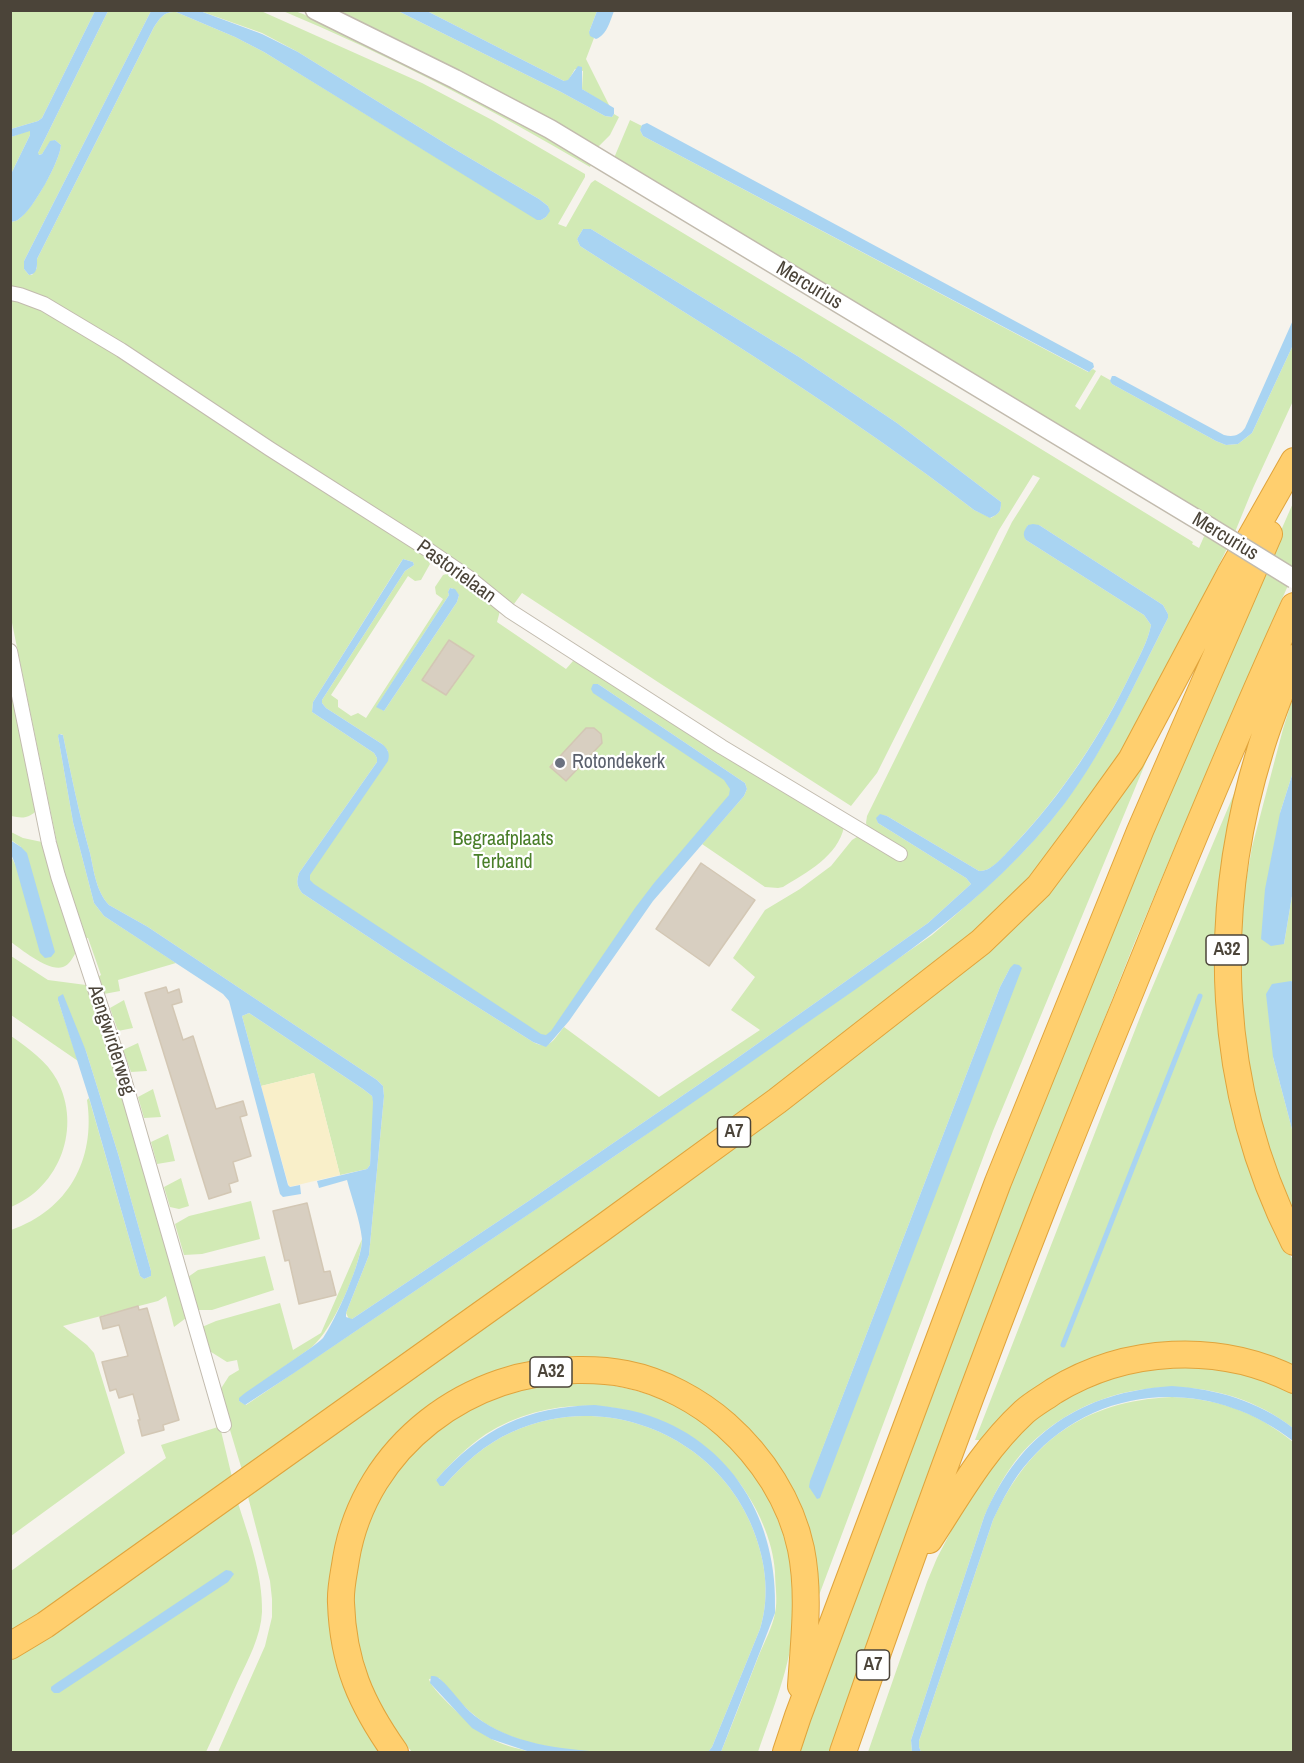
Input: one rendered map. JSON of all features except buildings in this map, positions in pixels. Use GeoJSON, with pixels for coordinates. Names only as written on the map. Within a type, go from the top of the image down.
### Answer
{"type":"FeatureCollection","features":[{"type":"Feature","properties":{"kind":"highway","name":"A7"},"geometry":{"type":"LineString","coordinates":[[10,1646],[45,1625],[601,1229],[777,1101],[981,942],[1039,886],[1131,760],[1293,461]]}},
{"type":"Feature","properties":{"kind":"highway"},"geometry":{"type":"LineString","coordinates":[[786,1752],[1002,1172],[1140,831],[1293,477]]}},
{"type":"Feature","properties":{"kind":"highway","name":"A7"},"geometry":{"type":"LineString","coordinates":[[843,1752],[962,1419],[1045,1201],[1188,849],[1293,606]]}},
{"type":"Feature","properties":{"kind":"highway","name":"A32"},"geometry":{"type":"LineString","coordinates":[[1293,658],[1259,752],[1244,816],[1234,869],[1227,940],[1229,1009],[1236,1066],[1249,1125],[1265,1176],[1293,1242]]}},
{"type":"Feature","properties":{"kind":"highway","name":"A7"},"geometry":{"type":"LineString","coordinates":[[904,1578],[976,1466],[1002,1434],[1026,1410],[1072,1380],[1131,1359],[1188,1354],[1220,1356],[1249,1362],[1293,1380]]}},
{"type":"Feature","properties":{"kind":"highway","name":"A32"},"geometry":{"type":"LineString","coordinates":[[395,1752],[374,1722],[359,1693],[349,1664],[343,1633],[341,1600],[344,1573],[349,1544],[360,1512],[392,1457],[417,1431],[443,1410],[496,1384],[533,1374],[562,1370],[597,1370],[626,1374],[656,1383],[687,1398],[719,1419],[737,1435],[765,1469],[793,1522],[801,1546],[804,1566],[806,1608],[798,1716]]}},
{"type":"Feature","properties":{"kind":"street","name":"Mercurius"},"geometry":{"type":"LineString","coordinates":[[315,10],[456,79],[550,129],[1293,579]]}},
{"type":"Feature","properties":{"kind":"street","name":"Pastorielaan"},"geometry":{"type":"LineString","coordinates":[[10,293],[44,304],[121,350],[427,549],[468,577],[510,611],[722,747],[900,854]]}},
{"type":"Feature","properties":{"kind":"street","name":"Aengwirderweg"},"geometry":{"type":"LineString","coordinates":[[10,651],[49,843],[58,876],[120,1065],[224,1425]]}},
{"type":"Feature","properties":{"kind":"green space"},"geometry":{"type":"Polygon","coordinates":[[[11,11],[95,11],[42,118],[11,129],[11,11]]]}},
{"type":"Feature","properties":{"kind":"green space","name":"Begraafplaats Terband"},"geometry":{"type":"Polygon","coordinates":[[[108,11],[151,11],[24,261],[24,269],[29,275],[32,275],[37,268],[37,259],[154,27],[165,14],[176,12],[264,52],[537,219],[541,220],[546,217],[548,206],[539,199],[298,52],[262,33],[200,11],[261,11],[422,83],[492,120],[585,174],[558,224],[566,227],[591,183],[595,180],[1005,427],[1193,542],[1192,544],[1199,548],[1212,518],[1168,495],[614,158],[630,120],[642,126],[640,130],[643,136],[1088,372],[1093,369],[1096,371],[1075,406],[1080,410],[1101,375],[1110,380],[1112,384],[1216,441],[1226,445],[1238,444],[1252,433],[1293,345],[1293,401],[1235,532],[1136,736],[1067,837],[1014,898],[968,941],[756,1107],[242,1470],[220,1390],[229,1376],[239,1370],[237,1360],[227,1362],[208,1350],[202,1327],[280,1303],[293,1350],[321,1333],[362,1239],[357,1265],[329,1326],[312,1347],[240,1398],[239,1401],[246,1405],[625,1149],[932,935],[1019,856],[1065,802],[1108,735],[1168,614],[1163,605],[1039,525],[1028,525],[1024,534],[1026,540],[1144,615],[1151,625],[1143,649],[1108,718],[1065,784],[1032,825],[998,862],[989,869],[979,871],[887,816],[880,815],[877,818],[878,823],[966,878],[971,884],[928,923],[733,1061],[530,1200],[349,1319],[346,1313],[369,1255],[384,1096],[383,1086],[148,927],[109,905],[96,881],[61,734],[58,736],[73,822],[94,903],[104,916],[176,963],[118,980],[120,991],[104,994],[98,977],[101,975],[88,938],[85,938],[61,863],[11,618],[10,298],[51,313],[68,323],[424,553],[430,564],[421,580],[415,581],[408,576],[331,695],[338,700],[338,707],[351,716],[358,713],[366,718],[443,599],[436,594],[435,587],[443,575],[450,573],[470,585],[500,611],[497,622],[566,669],[573,661],[582,662],[720,753],[844,827],[835,847],[811,870],[783,887],[765,887],[702,844],[744,796],[747,789],[745,783],[598,684],[594,684],[593,686],[741,787],[697,842],[652,891],[623,930],[551,1038],[542,1041],[534,1038],[414,965],[303,888],[301,882],[388,751],[382,744],[326,708],[322,700],[405,571],[414,565],[413,562],[403,559],[313,702],[312,712],[374,753],[377,762],[299,873],[297,881],[299,888],[302,893],[403,960],[533,1042],[547,1045],[564,1027],[659,1097],[760,1030],[731,1010],[755,977],[733,958],[765,910],[800,889],[831,866],[852,840],[860,835],[902,862],[908,854],[868,829],[867,816],[1012,522],[1040,478],[1033,475],[999,530],[877,773],[851,806],[522,593],[514,604],[54,303],[11,288],[11,222],[25,214],[38,195],[51,173],[61,145],[55,140],[50,142],[42,154],[38,155],[108,11]],[[583,229],[577,239],[580,246],[829,406],[927,474],[974,510],[991,518],[999,512],[1001,502],[897,423],[799,357],[591,229],[583,229]],[[450,588],[449,595],[377,706],[384,711],[457,602],[459,595],[450,588]]]}},
{"type":"Feature","properties":{"kind":"green space"},"geometry":{"type":"Polygon","coordinates":[[[283,11],[303,14],[423,70],[592,162],[590,167],[439,84],[283,11]]]}},
{"type":"Feature","properties":{"kind":"green space"},"geometry":{"type":"Polygon","coordinates":[[[332,11],[398,11],[605,116],[612,117],[614,114],[619,117],[610,135],[597,148],[486,85],[332,11]]]}},
{"type":"Feature","properties":{"kind":"green space"},"geometry":{"type":"Polygon","coordinates":[[[427,11],[597,11],[589,32],[594,38],[586,59],[610,107],[582,89],[583,71],[575,69],[568,81],[564,81],[427,11]]]}},
{"type":"Feature","properties":{"kind":"green space"},"geometry":{"type":"Polygon","coordinates":[[[30,130],[30,135],[11,174],[11,137],[30,130]]]}},
{"type":"Feature","properties":{"kind":"green space"},"geometry":{"type":"Polygon","coordinates":[[[1293,503],[1293,574],[1134,944],[1023,1224],[907,1534],[831,1752],[799,1752],[941,1361],[1066,1044],[1158,812],[1293,503]]]}},
{"type":"Feature","properties":{"kind":"green space"},"geometry":{"type":"Polygon","coordinates":[[[10,684],[35,812],[24,817],[11,816],[10,684]]]}},
{"type":"Feature","properties":{"kind":"green space"},"geometry":{"type":"Polygon","coordinates":[[[1293,697],[1293,772],[1280,813],[1284,944],[1293,890],[1293,982],[1291,981],[1273,1057],[1293,1133],[1293,1214],[1258,1115],[1241,1016],[1238,928],[1252,847],[1293,697]]]}},
{"type":"Feature","properties":{"kind":"green space"},"geometry":{"type":"Polygon","coordinates":[[[1155,740],[993,1131],[818,1598],[765,1456],[616,1366],[426,1414],[334,1585],[386,1752],[218,1752],[265,1646],[272,1617],[270,1581],[247,1493],[980,955],[1155,740]],[[1010,968],[1000,987],[810,1481],[1010,968]]]}},
{"type":"Feature","properties":{"kind":"green space"},"geometry":{"type":"Polygon","coordinates":[[[1244,770],[1221,886],[1216,985],[1227,1064],[1285,1247],[1293,1260],[1293,1368],[1268,1356],[1236,1347],[1172,1343],[983,1440],[975,1440],[1144,1007],[1244,770]]]}},
{"type":"Feature","properties":{"kind":"green space"},"geometry":{"type":"Polygon","coordinates":[[[11,832],[23,838],[42,842],[76,952],[69,963],[63,967],[57,968],[43,963],[11,942],[10,854],[15,864],[21,847],[11,840],[11,832]]]}},
{"type":"Feature","properties":{"kind":"green space"},"geometry":{"type":"Polygon","coordinates":[[[11,956],[48,980],[86,985],[111,1060],[186,1318],[174,1327],[166,1296],[158,1301],[63,1326],[94,1353],[125,1453],[11,1536],[11,1230],[48,1210],[74,1180],[87,1143],[89,1122],[87,1100],[89,1098],[140,1276],[144,1279],[151,1276],[151,1271],[86,1051],[58,1000],[78,1061],[11,1015],[11,956]]]}},
{"type":"Feature","properties":{"kind":"green space"},"geometry":{"type":"Polygon","coordinates":[[[124,1000],[133,1028],[118,1031],[110,1008],[124,1000]]]}},
{"type":"Feature","properties":{"kind":"green space"},"geometry":{"type":"Polygon","coordinates":[[[249,1013],[372,1096],[374,1102],[370,1165],[367,1169],[340,1175],[314,1073],[261,1086],[242,1016],[249,1013]]]}},
{"type":"Feature","properties":{"kind":"green space"},"geometry":{"type":"Polygon","coordinates":[[[11,1036],[37,1055],[53,1073],[64,1098],[67,1117],[62,1154],[54,1170],[28,1198],[11,1207],[11,1036]]]}},
{"type":"Feature","properties":{"kind":"green space"},"geometry":{"type":"Polygon","coordinates":[[[138,1043],[147,1071],[131,1072],[123,1050],[138,1043]]]}},
{"type":"Feature","properties":{"kind":"green space"},"geometry":{"type":"Polygon","coordinates":[[[153,1089],[161,1117],[144,1118],[138,1097],[153,1089]]]}},
{"type":"Feature","properties":{"kind":"green space"},"geometry":{"type":"Polygon","coordinates":[[[168,1134],[175,1161],[157,1164],[151,1142],[168,1134]]]}},
{"type":"Feature","properties":{"kind":"green space"},"geometry":{"type":"Polygon","coordinates":[[[181,1178],[189,1206],[179,1209],[170,1207],[164,1187],[181,1178]]]}},
{"type":"Feature","properties":{"kind":"green space"},"geometry":{"type":"Polygon","coordinates":[[[251,1201],[260,1239],[202,1254],[184,1255],[175,1224],[189,1216],[251,1201]]]}},
{"type":"Feature","properties":{"kind":"green space"},"geometry":{"type":"Polygon","coordinates":[[[265,1256],[274,1290],[212,1310],[198,1310],[188,1277],[198,1270],[265,1256]]]}},
{"type":"Feature","properties":{"kind":"green space"},"geometry":{"type":"Polygon","coordinates":[[[1168,1364],[1242,1371],[1282,1387],[1293,1393],[1293,1428],[1261,1408],[1226,1395],[1190,1388],[1152,1388],[1116,1395],[1081,1408],[1049,1428],[1015,1461],[1000,1484],[984,1517],[911,1740],[912,1752],[868,1752],[937,1558],[973,1489],[998,1449],[1046,1409],[1088,1383],[1168,1364]]]}},
{"type":"Feature","properties":{"kind":"green space"},"geometry":{"type":"Polygon","coordinates":[[[590,1382],[656,1397],[688,1413],[717,1433],[741,1458],[761,1487],[777,1518],[788,1551],[794,1586],[794,1621],[785,1671],[758,1752],[721,1752],[770,1629],[776,1608],[774,1560],[758,1512],[738,1481],[714,1455],[686,1434],[654,1419],[621,1409],[586,1406],[552,1409],[518,1418],[479,1439],[436,1480],[444,1486],[475,1455],[512,1432],[546,1420],[581,1416],[616,1419],[649,1428],[681,1443],[708,1464],[732,1491],[750,1522],[763,1562],[766,1589],[760,1629],[712,1747],[708,1752],[627,1753],[569,1750],[542,1745],[516,1738],[485,1723],[464,1706],[439,1678],[429,1679],[446,1701],[476,1728],[499,1743],[530,1752],[412,1752],[386,1716],[368,1678],[357,1637],[354,1596],[359,1556],[371,1516],[391,1478],[420,1444],[437,1429],[456,1417],[507,1392],[554,1384],[590,1382]]]}},
{"type":"Feature","properties":{"kind":"green space"},"geometry":{"type":"Polygon","coordinates":[[[1172,1397],[1206,1401],[1237,1409],[1265,1423],[1293,1442],[1293,1752],[921,1752],[919,1741],[993,1520],[1007,1492],[1042,1447],[1063,1430],[1086,1417],[1112,1407],[1141,1400],[1172,1397]]]}},
{"type":"Feature","properties":{"kind":"green space"},"geometry":{"type":"Polygon","coordinates":[[[218,1427],[221,1431],[232,1477],[11,1635],[11,1571],[166,1458],[161,1445],[218,1427]]]}},
{"type":"Feature","properties":{"kind":"green space"},"geometry":{"type":"Polygon","coordinates":[[[237,1500],[260,1583],[261,1621],[253,1648],[206,1752],[11,1752],[11,1657],[237,1500]]]}},
{"type":"Feature","properties":{"kind":"sand"},"geometry":{"type":"Polygon","coordinates":[[[314,1073],[340,1175],[289,1187],[261,1086],[314,1073]]]}},
{"type":"Feature","properties":{"kind":"water"},"geometry":{"type":"Polygon","coordinates":[[[95,11],[108,11],[38,153],[42,154],[50,141],[55,140],[61,145],[56,162],[45,185],[25,214],[11,222],[11,174],[30,131],[11,137],[11,129],[42,118],[95,11]]]}},
{"type":"Feature","properties":{"kind":"water"},"geometry":{"type":"Polygon","coordinates":[[[151,11],[200,11],[262,34],[298,52],[539,199],[548,206],[550,211],[546,217],[537,220],[264,52],[235,37],[172,12],[163,16],[154,27],[37,259],[35,271],[29,275],[24,269],[24,261],[151,11]]]}},
{"type":"Feature","properties":{"kind":"water"},"geometry":{"type":"Polygon","coordinates":[[[398,11],[427,11],[564,81],[568,80],[578,66],[582,67],[582,89],[614,108],[614,114],[612,117],[605,116],[398,11]]]}},
{"type":"Feature","properties":{"kind":"water"},"geometry":{"type":"Polygon","coordinates":[[[597,11],[614,11],[605,31],[596,39],[590,36],[589,32],[597,11]]]}},
{"type":"Feature","properties":{"kind":"water"},"geometry":{"type":"Polygon","coordinates":[[[647,123],[1093,363],[1094,367],[1089,372],[643,136],[640,130],[642,125],[647,123]]]}},
{"type":"Feature","properties":{"kind":"water"},"geometry":{"type":"Polygon","coordinates":[[[583,229],[591,229],[799,357],[897,423],[1001,502],[999,512],[990,518],[974,510],[927,474],[829,406],[580,246],[577,239],[583,229]]]}},
{"type":"Feature","properties":{"kind":"water"},"geometry":{"type":"Polygon","coordinates":[[[1293,320],[1293,345],[1252,433],[1238,444],[1226,445],[1216,441],[1110,381],[1112,376],[1115,376],[1224,435],[1236,435],[1245,428],[1293,320]]]}},
{"type":"Feature","properties":{"kind":"water"},"geometry":{"type":"Polygon","coordinates":[[[1028,525],[1039,525],[1163,605],[1168,614],[1108,736],[1065,803],[1035,839],[967,905],[893,963],[657,1127],[294,1373],[245,1405],[239,1401],[245,1393],[323,1338],[347,1290],[361,1248],[362,1239],[356,1210],[347,1180],[319,1188],[317,1181],[367,1169],[370,1165],[372,1096],[249,1013],[242,1016],[288,1185],[290,1187],[300,1185],[301,1194],[283,1197],[280,1194],[229,1001],[223,994],[104,916],[94,903],[73,822],[59,734],[63,735],[96,880],[101,894],[109,905],[148,927],[383,1086],[384,1096],[369,1255],[346,1313],[346,1317],[352,1319],[733,1061],[928,923],[971,884],[966,878],[878,823],[876,818],[880,814],[979,871],[989,869],[998,862],[1032,826],[1065,785],[1108,718],[1140,655],[1151,625],[1144,615],[1026,540],[1025,531],[1028,525]]]}},
{"type":"Feature","properties":{"kind":"water"},"geometry":{"type":"Polygon","coordinates":[[[403,559],[413,562],[414,565],[405,571],[322,700],[326,708],[382,744],[389,756],[388,761],[310,875],[310,880],[314,884],[541,1034],[546,1035],[635,908],[729,795],[730,789],[724,780],[593,693],[591,689],[593,684],[598,684],[745,783],[747,789],[744,796],[653,901],[569,1021],[546,1047],[533,1042],[403,960],[302,893],[298,886],[299,873],[377,762],[374,753],[312,712],[313,702],[403,559]]]}},
{"type":"Feature","properties":{"kind":"water"},"geometry":{"type":"Polygon","coordinates":[[[450,588],[455,589],[459,595],[457,602],[384,711],[376,707],[449,595],[450,588]]]}},
{"type":"Feature","properties":{"kind":"water"},"geometry":{"type":"Polygon","coordinates":[[[1293,772],[1293,890],[1284,944],[1271,946],[1261,939],[1265,889],[1280,813],[1293,772]]]}},
{"type":"Feature","properties":{"kind":"water"},"geometry":{"type":"Polygon","coordinates":[[[10,840],[27,853],[55,952],[51,957],[45,958],[40,953],[11,854],[10,840]]]}},
{"type":"Feature","properties":{"kind":"water"},"geometry":{"type":"Polygon","coordinates":[[[1014,964],[1022,968],[820,1498],[817,1499],[809,1487],[810,1481],[1000,987],[1014,964]]]}},
{"type":"Feature","properties":{"kind":"water"},"geometry":{"type":"Polygon","coordinates":[[[1294,982],[1293,1133],[1273,1057],[1266,994],[1272,984],[1294,982]]]}},
{"type":"Feature","properties":{"kind":"water"},"geometry":{"type":"Polygon","coordinates":[[[63,994],[86,1051],[119,1157],[151,1271],[151,1276],[144,1279],[140,1276],[90,1101],[58,1000],[58,997],[63,994]]]}},
{"type":"Feature","properties":{"kind":"water"},"geometry":{"type":"Polygon","coordinates":[[[1172,1386],[1221,1393],[1266,1410],[1293,1428],[1293,1441],[1261,1420],[1227,1406],[1192,1399],[1157,1397],[1122,1403],[1088,1415],[1057,1435],[1023,1468],[993,1520],[919,1741],[921,1752],[912,1752],[911,1740],[984,1517],[1016,1462],[1035,1440],[1057,1422],[1082,1408],[1109,1397],[1172,1386]]]}},
{"type":"Feature","properties":{"kind":"water"},"geometry":{"type":"Polygon","coordinates":[[[595,1405],[641,1413],[673,1426],[701,1443],[724,1464],[744,1489],[758,1516],[769,1547],[774,1579],[775,1613],[721,1752],[708,1752],[760,1629],[766,1589],[763,1562],[750,1522],[732,1491],[708,1464],[681,1443],[649,1428],[616,1419],[581,1416],[546,1420],[512,1432],[475,1455],[444,1486],[440,1486],[436,1480],[471,1447],[488,1434],[507,1424],[548,1410],[595,1405]]]}},
{"type":"Feature","properties":{"kind":"water"},"geometry":{"type":"Polygon","coordinates":[[[226,1570],[234,1574],[228,1582],[59,1693],[51,1690],[55,1684],[226,1570]]]}},
{"type":"Feature","properties":{"kind":"water"},"geometry":{"type":"Polygon","coordinates":[[[431,1676],[440,1679],[475,1716],[504,1733],[553,1747],[604,1752],[530,1752],[491,1739],[472,1728],[430,1683],[431,1676]]]}},
{"type":"Feature","properties":{"kind":"waterway"},"geometry":{"type":"LineString","coordinates":[[1063,1345],[1200,996]]}},
{"type":"Feature","properties":{"kind":"place","name":"Rotondekerk"},"geometry":{"type":"Point","coordinates":[560,763]}}]}
